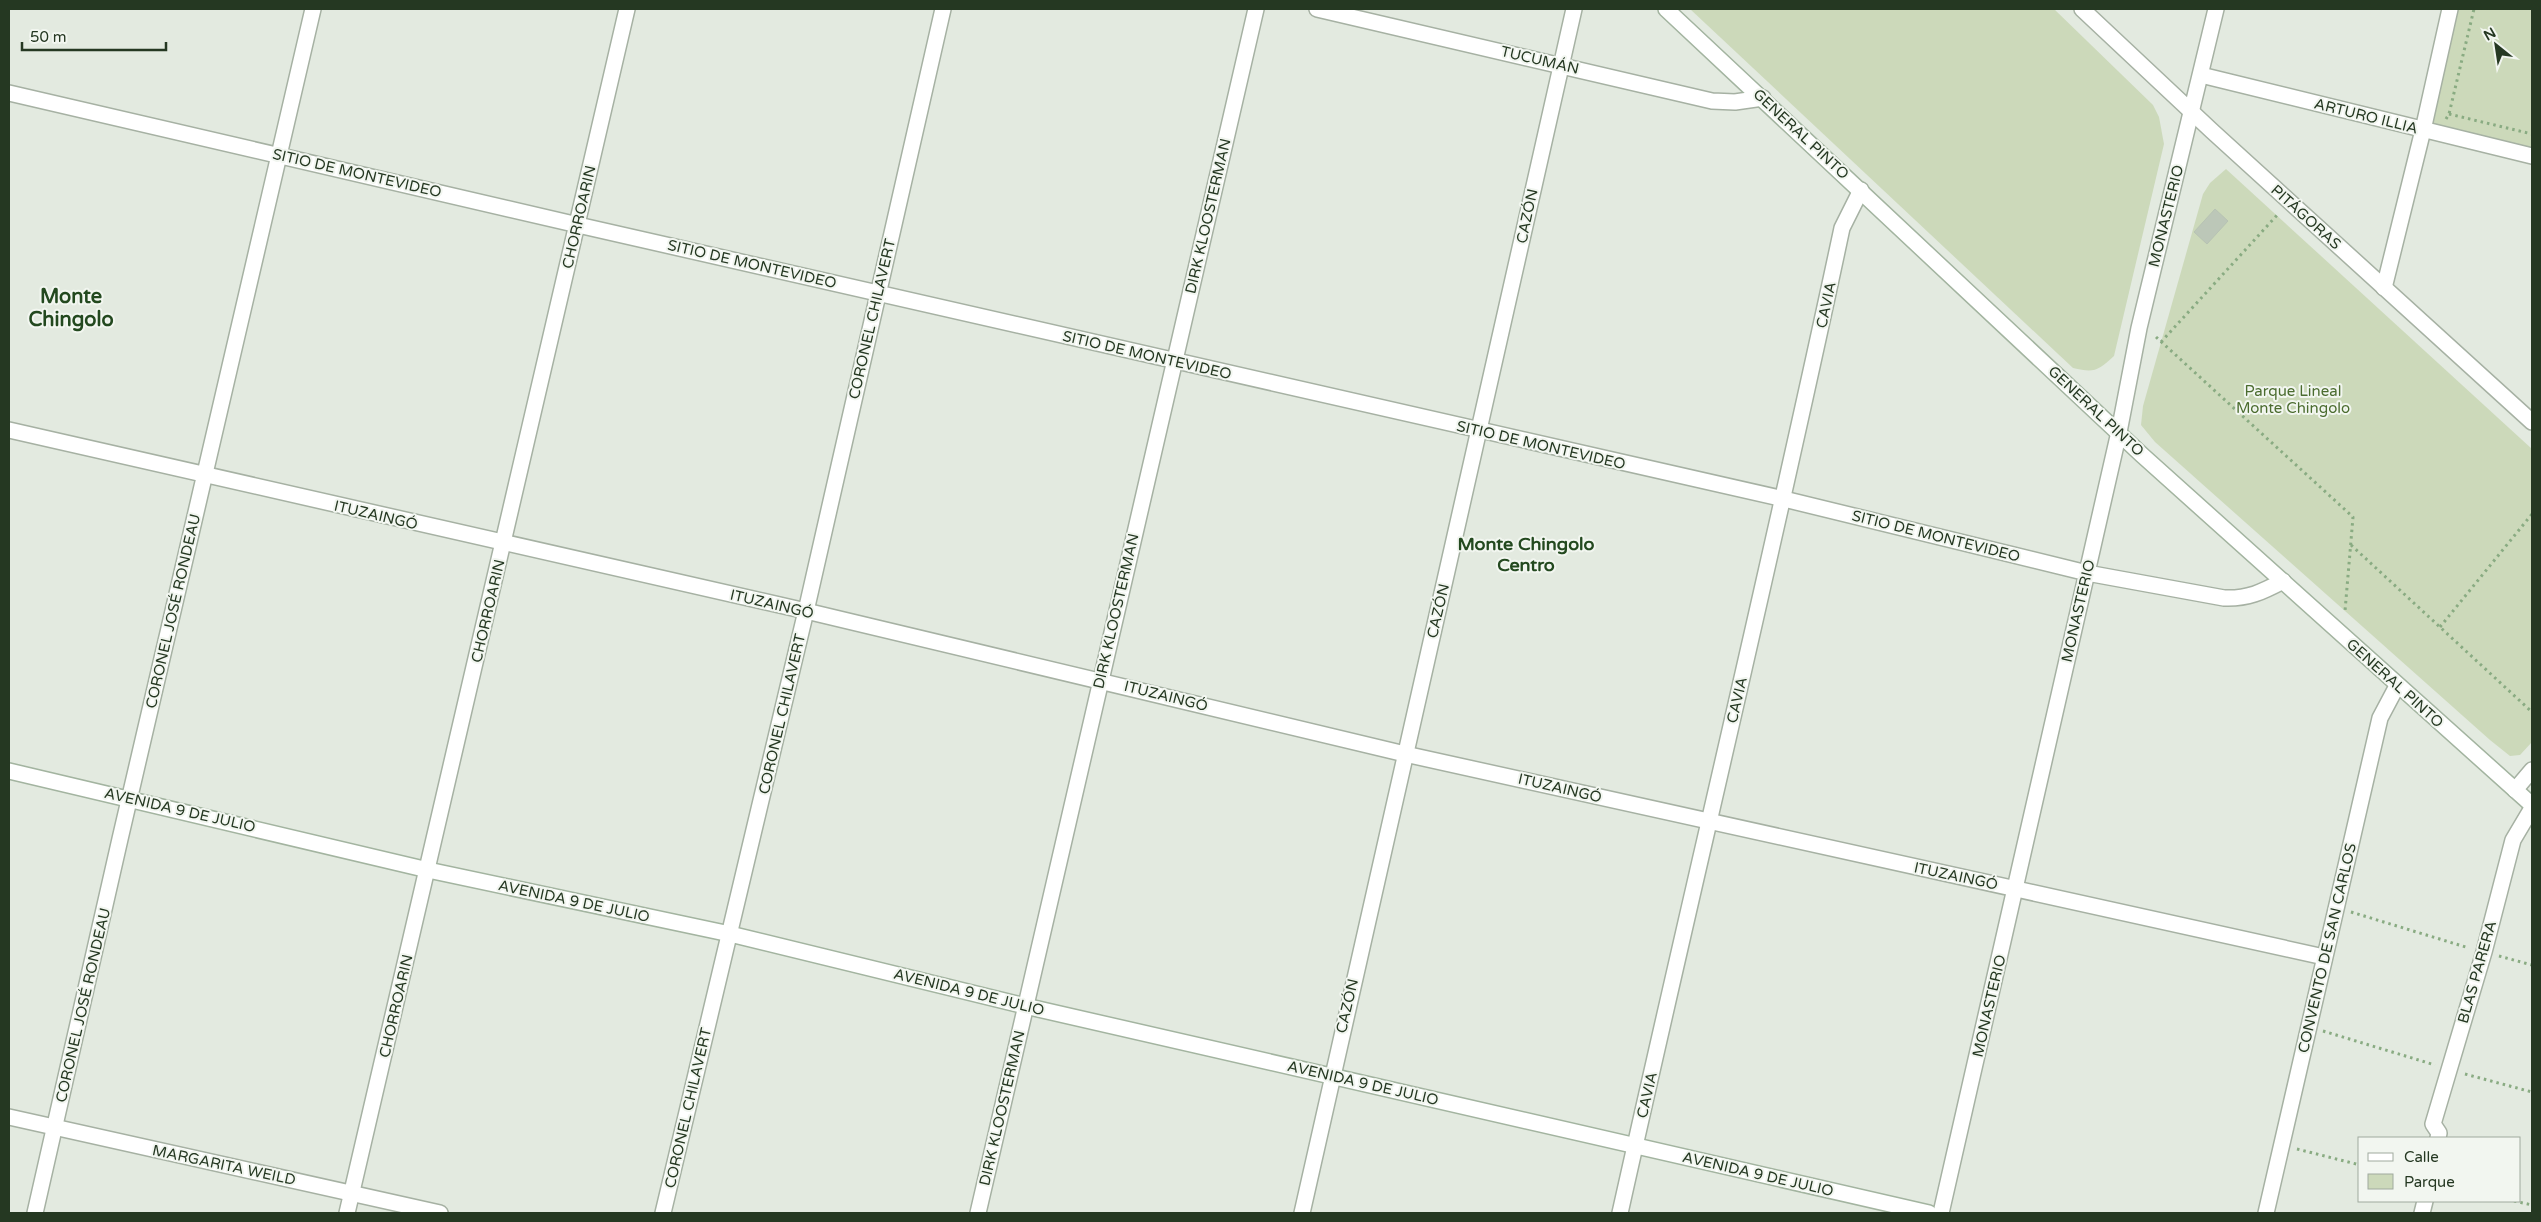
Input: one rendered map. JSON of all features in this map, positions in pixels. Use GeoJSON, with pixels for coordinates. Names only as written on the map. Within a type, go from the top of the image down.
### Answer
{"type":"FeatureCollection","features":[{"type":"Feature","properties":{"kind":"street","name":"CORONEL JOSÉ RONDEAU"},"geometry":{"type":"LineString","coordinates":[[35,1213],[129,798],[313,9]]}},
{"type":"Feature","properties":{"kind":"street","name":"CHORROARIN"},"geometry":{"type":"LineString","coordinates":[[347,1213],[627,9]]}},
{"type":"Feature","properties":{"kind":"street","name":"CORONEL CHILAVERT"},"geometry":{"type":"LineString","coordinates":[[664,1213],[806,611],[877,292],[943,9]]}},
{"type":"Feature","properties":{"kind":"street","name":"DIRK KLOOSTERMAN"},"geometry":{"type":"LineString","coordinates":[[978,1213],[1256,9]]}},
{"type":"Feature","properties":{"kind":"street","name":"TUCUMÁN"},"geometry":{"type":"LineString","coordinates":[[1317,9],[1560,64],[1712,102],[1735,102],[1764,98]]}},
{"type":"Feature","properties":{"kind":"street","name":"CAZÓN"},"geometry":{"type":"LineString","coordinates":[[1302,1213],[1480,431],[1560,64],[1574,9]]}},
{"type":"Feature","properties":{"kind":"street","name":"GENERAL PINTO"},"geometry":{"type":"LineString","coordinates":[[1666,9],[1764,98],[2119,432],[2397,686],[2516,790],[2532,807]]}},
{"type":"Feature","properties":{"kind":"street","name":"PITÁGORAS"},"geometry":{"type":"LineString","coordinates":[[2082,9],[2191,112],[2532,422]]}},
{"type":"Feature","properties":{"kind":"street","name":"MONASTERIO"},"geometry":{"type":"LineString","coordinates":[[1941,1213],[2017,890],[2086,573],[2119,432],[2139,328],[2216,9]]}},
{"type":"Feature","properties":{"kind":"street"},"geometry":{"type":"LineString","coordinates":[[2384,288],[2423,130],[2450,9]]}},
{"type":"Feature","properties":{"kind":"street","name":"ARTURO ILLIA"},"geometry":{"type":"LineString","coordinates":[[2201,75],[2532,156]]}},
{"type":"Feature","properties":{"kind":"street","name":"SITIO DE MONTEVIDEO"},"geometry":{"type":"LineString","coordinates":[[9,93],[1174,362],[1784,500],[2086,573],[2224,598],[2242,599],[2258,595],[2283,581]]}},
{"type":"Feature","properties":{"kind":"street","name":"CAVIA"},"geometry":{"type":"LineString","coordinates":[[1620,1213],[1708,822],[1784,500],[1842,228],[1861,190]]}},
{"type":"Feature","properties":{"kind":"street","name":"ITUZAINGÓ"},"geometry":{"type":"LineString","coordinates":[[9,430],[503,544],[806,611],[1405,754],[2324,957]]}},
{"type":"Feature","properties":{"kind":"street","name":"CONVENTO DE SAN CARLOS"},"geometry":{"type":"LineString","coordinates":[[2266,1213],[2380,718],[2397,686]]}},
{"type":"Feature","properties":{"kind":"street"},"geometry":{"type":"LineString","coordinates":[[2516,790],[2532,770]]}},
{"type":"Feature","properties":{"kind":"street","name":"AVENIDA 9 DE JULIO"},"geometry":{"type":"LineString","coordinates":[[9,771],[428,870],[730,934],[1025,1006],[1929,1213]]}},
{"type":"Feature","properties":{"kind":"street","name":"BLAS PARERA"},"geometry":{"type":"LineString","coordinates":[[2438,1137],[2439,1134],[2433,1124],[2484,952],[2513,840],[2532,807]]}},
{"type":"Feature","properties":{"kind":"street","name":"MARGARITA WEILD"},"geometry":{"type":"LineString","coordinates":[[9,1116],[55,1128],[440,1213]]}},
{"type":"Feature","properties":{"kind":"path"},"geometry":{"type":"LineString","coordinates":[[2474,9],[2449,114],[2532,134]]}},
{"type":"Feature","properties":{"kind":"path"},"geometry":{"type":"LineString","coordinates":[[2161,342],[2280,212]]}},
{"type":"Feature","properties":{"kind":"path"},"geometry":{"type":"LineString","coordinates":[[2156,337],[2353,517],[2345,611]]}},
{"type":"Feature","properties":{"kind":"path"},"geometry":{"type":"LineString","coordinates":[[2440,627],[2532,514]]}},
{"type":"Feature","properties":{"kind":"path"},"geometry":{"type":"LineString","coordinates":[[2350,545],[2532,712]]}},
{"type":"Feature","properties":{"kind":"path"},"geometry":{"type":"LineString","coordinates":[[2336,908],[2532,965]]}},
{"type":"Feature","properties":{"kind":"path"},"geometry":{"type":"LineString","coordinates":[[2308,1027],[2532,1092]]}},
{"type":"Feature","properties":{"kind":"path"},"geometry":{"type":"LineString","coordinates":[[2282,1145],[2358,1164]]}},
{"type":"Feature","properties":{"kind":"path"},"geometry":{"type":"LineString","coordinates":[[2518,1202],[2532,1205]]}},
{"type":"Feature","properties":{"kind":"green space"},"geometry":{"type":"Polygon","coordinates":[[[1690,9],[2054,9],[2153,105],[2159,117],[2164,144],[2114,356],[2095,370],[2073,368],[1690,9]]]}},
{"type":"Feature","properties":{"kind":"green space"},"geometry":{"type":"Polygon","coordinates":[[[2450,9],[2532,9],[2532,156],[2423,130],[2450,9]]]}},
{"type":"Feature","properties":{"kind":"green space","name":"Parque Lineal Monte Chingolo"},"geometry":{"type":"Polygon","coordinates":[[[2226,169],[2532,449],[2532,742],[2520,755],[2510,756],[2490,740],[2155,442],[2141,425],[2143,406],[2203,194],[2210,183],[2226,169]]]}},
{"type":"Feature","properties":{"kind":"building"},"geometry":{"type":"Polygon","coordinates":[[[2215,209],[2228,221],[2207,244],[2194,232],[2215,209]]]}},
{"type":"Feature","properties":{"kind":"district","name":"Monte Chingolo"},"geometry":{"type":"Point","coordinates":[71,308]}},
{"type":"Feature","properties":{"kind":"district","name":"Monte Chingolo Centro"},"geometry":{"type":"Point","coordinates":[1526,554]}}]}
